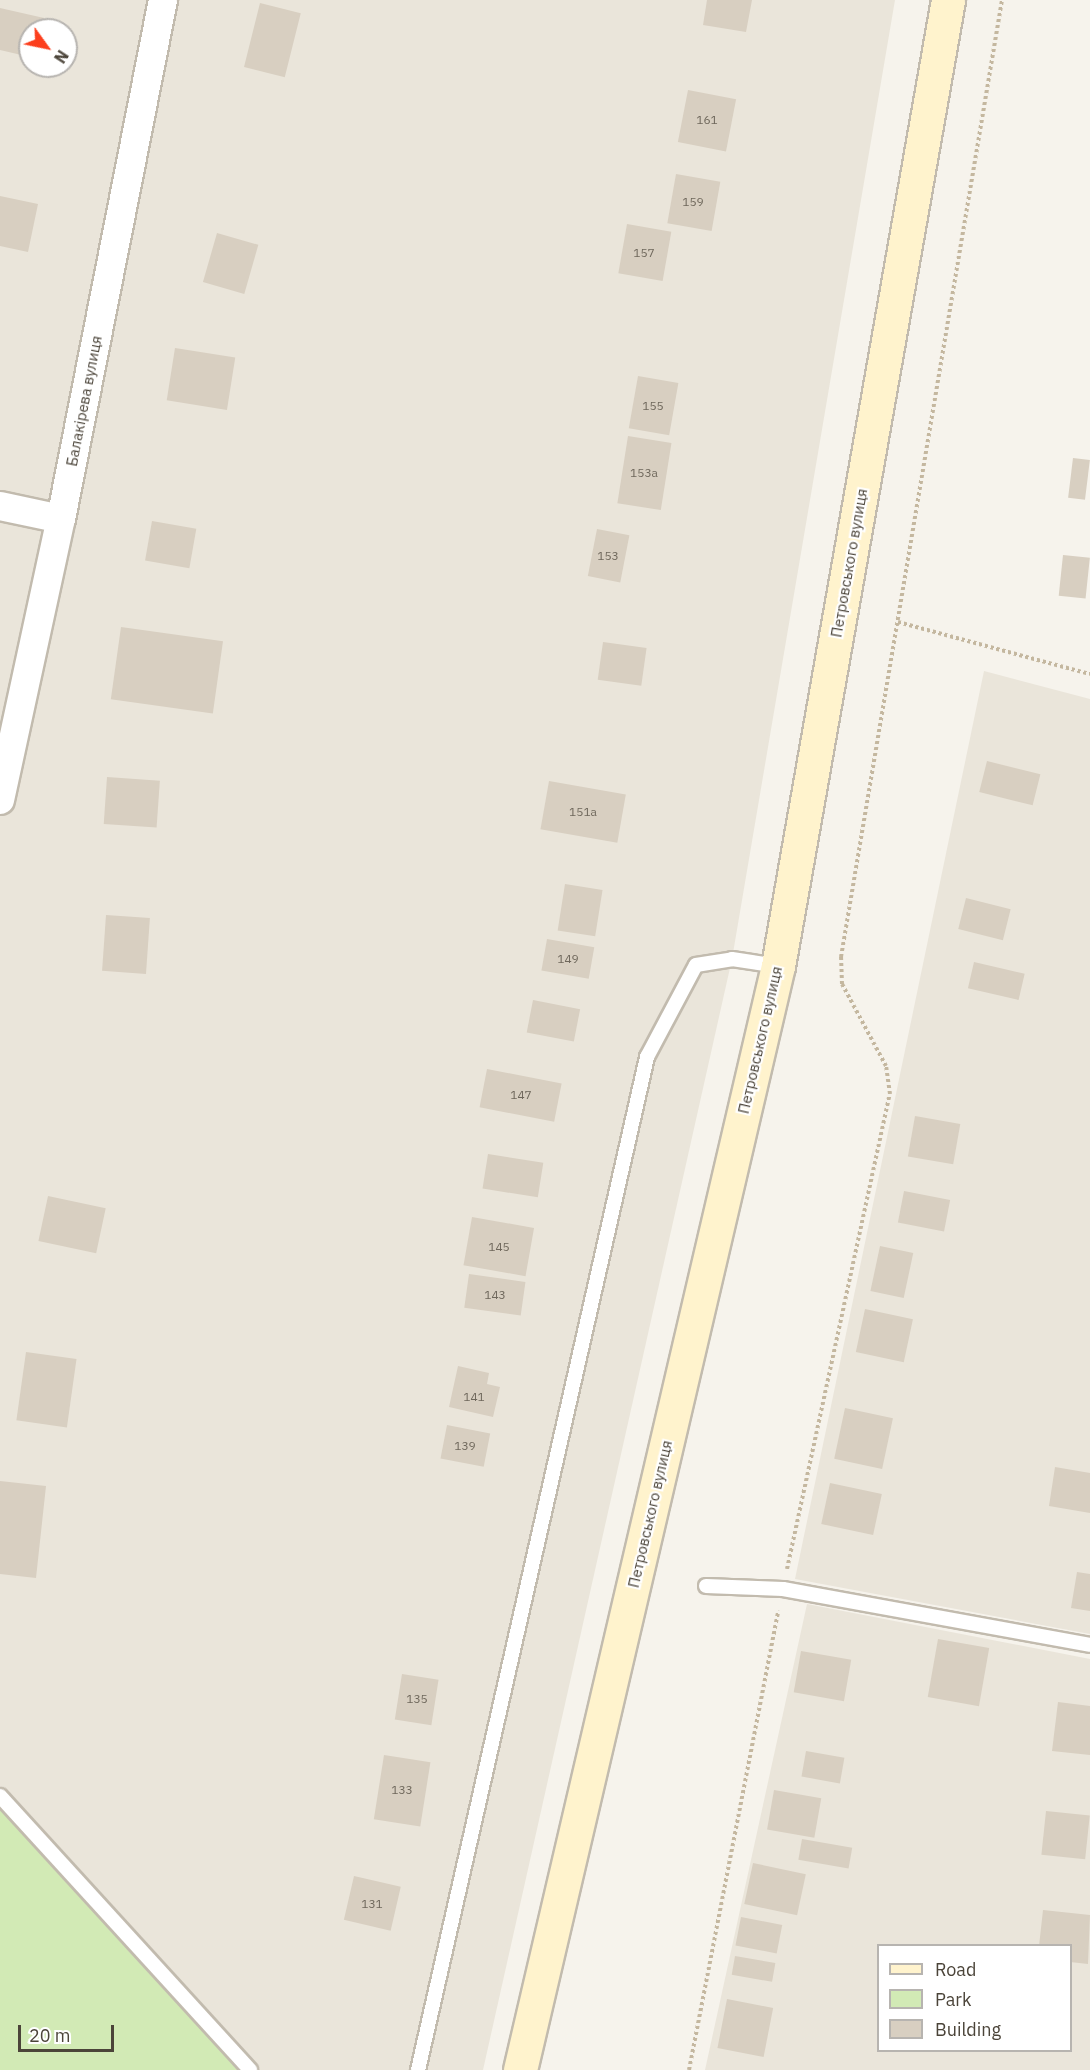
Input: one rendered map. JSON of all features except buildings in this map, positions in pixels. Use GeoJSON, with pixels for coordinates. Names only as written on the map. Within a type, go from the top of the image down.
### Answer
{"type":"FeatureCollection","features":[{"type":"Feature","properties":{"kind":"main road","name":"Петровського вулиця"},"geometry":{"type":"LineString","coordinates":[[520,2070],[778,966],[948,0]]}},
{"type":"Feature","properties":{"kind":"street","name":"Балакірева вулиця"},"geometry":{"type":"LineString","coordinates":[[0,801],[61,519],[163,0]]}},
{"type":"Feature","properties":{"kind":"street"},"geometry":{"type":"LineString","coordinates":[[0,506],[61,519]]}},
{"type":"Feature","properties":{"kind":"lane"},"geometry":{"type":"LineString","coordinates":[[418,2070],[647,1057],[696,965],[732,958],[778,966]]}},
{"type":"Feature","properties":{"kind":"lane"},"geometry":{"type":"LineString","coordinates":[[706,1586],[783,1589],[1090,1645]]}},
{"type":"Feature","properties":{"kind":"lane"},"geometry":{"type":"LineString","coordinates":[[0,1796],[250,2070]]}},
{"type":"Feature","properties":{"kind":"path"},"geometry":{"type":"LineString","coordinates":[[689,2070],[783,1589],[890,1094],[886,1066],[842,984],[842,957],[1002,0]]}},
{"type":"Feature","properties":{"kind":"path"},"geometry":{"type":"LineString","coordinates":[[898,622],[1090,674]]}},
{"type":"Feature","properties":{"kind":"shaded area"},"geometry":{"type":"Polygon","coordinates":[[[0,0],[895,0],[732,959],[483,2070],[250,2070],[0,1796],[0,0]]]}},
{"type":"Feature","properties":{"kind":"shaded area"},"geometry":{"type":"Polygon","coordinates":[[[984,671],[1090,699],[1090,1634],[795,1579],[984,671]]]}},
{"type":"Feature","properties":{"kind":"shaded area"},"geometry":{"type":"Polygon","coordinates":[[[807,1604],[1090,1659],[1090,2070],[705,2070],[807,1604]]]}},
{"type":"Feature","properties":{"kind":"green space"},"geometry":{"type":"Polygon","coordinates":[[[0,1796],[250,2070],[0,2070],[0,1796]]]}}]}
